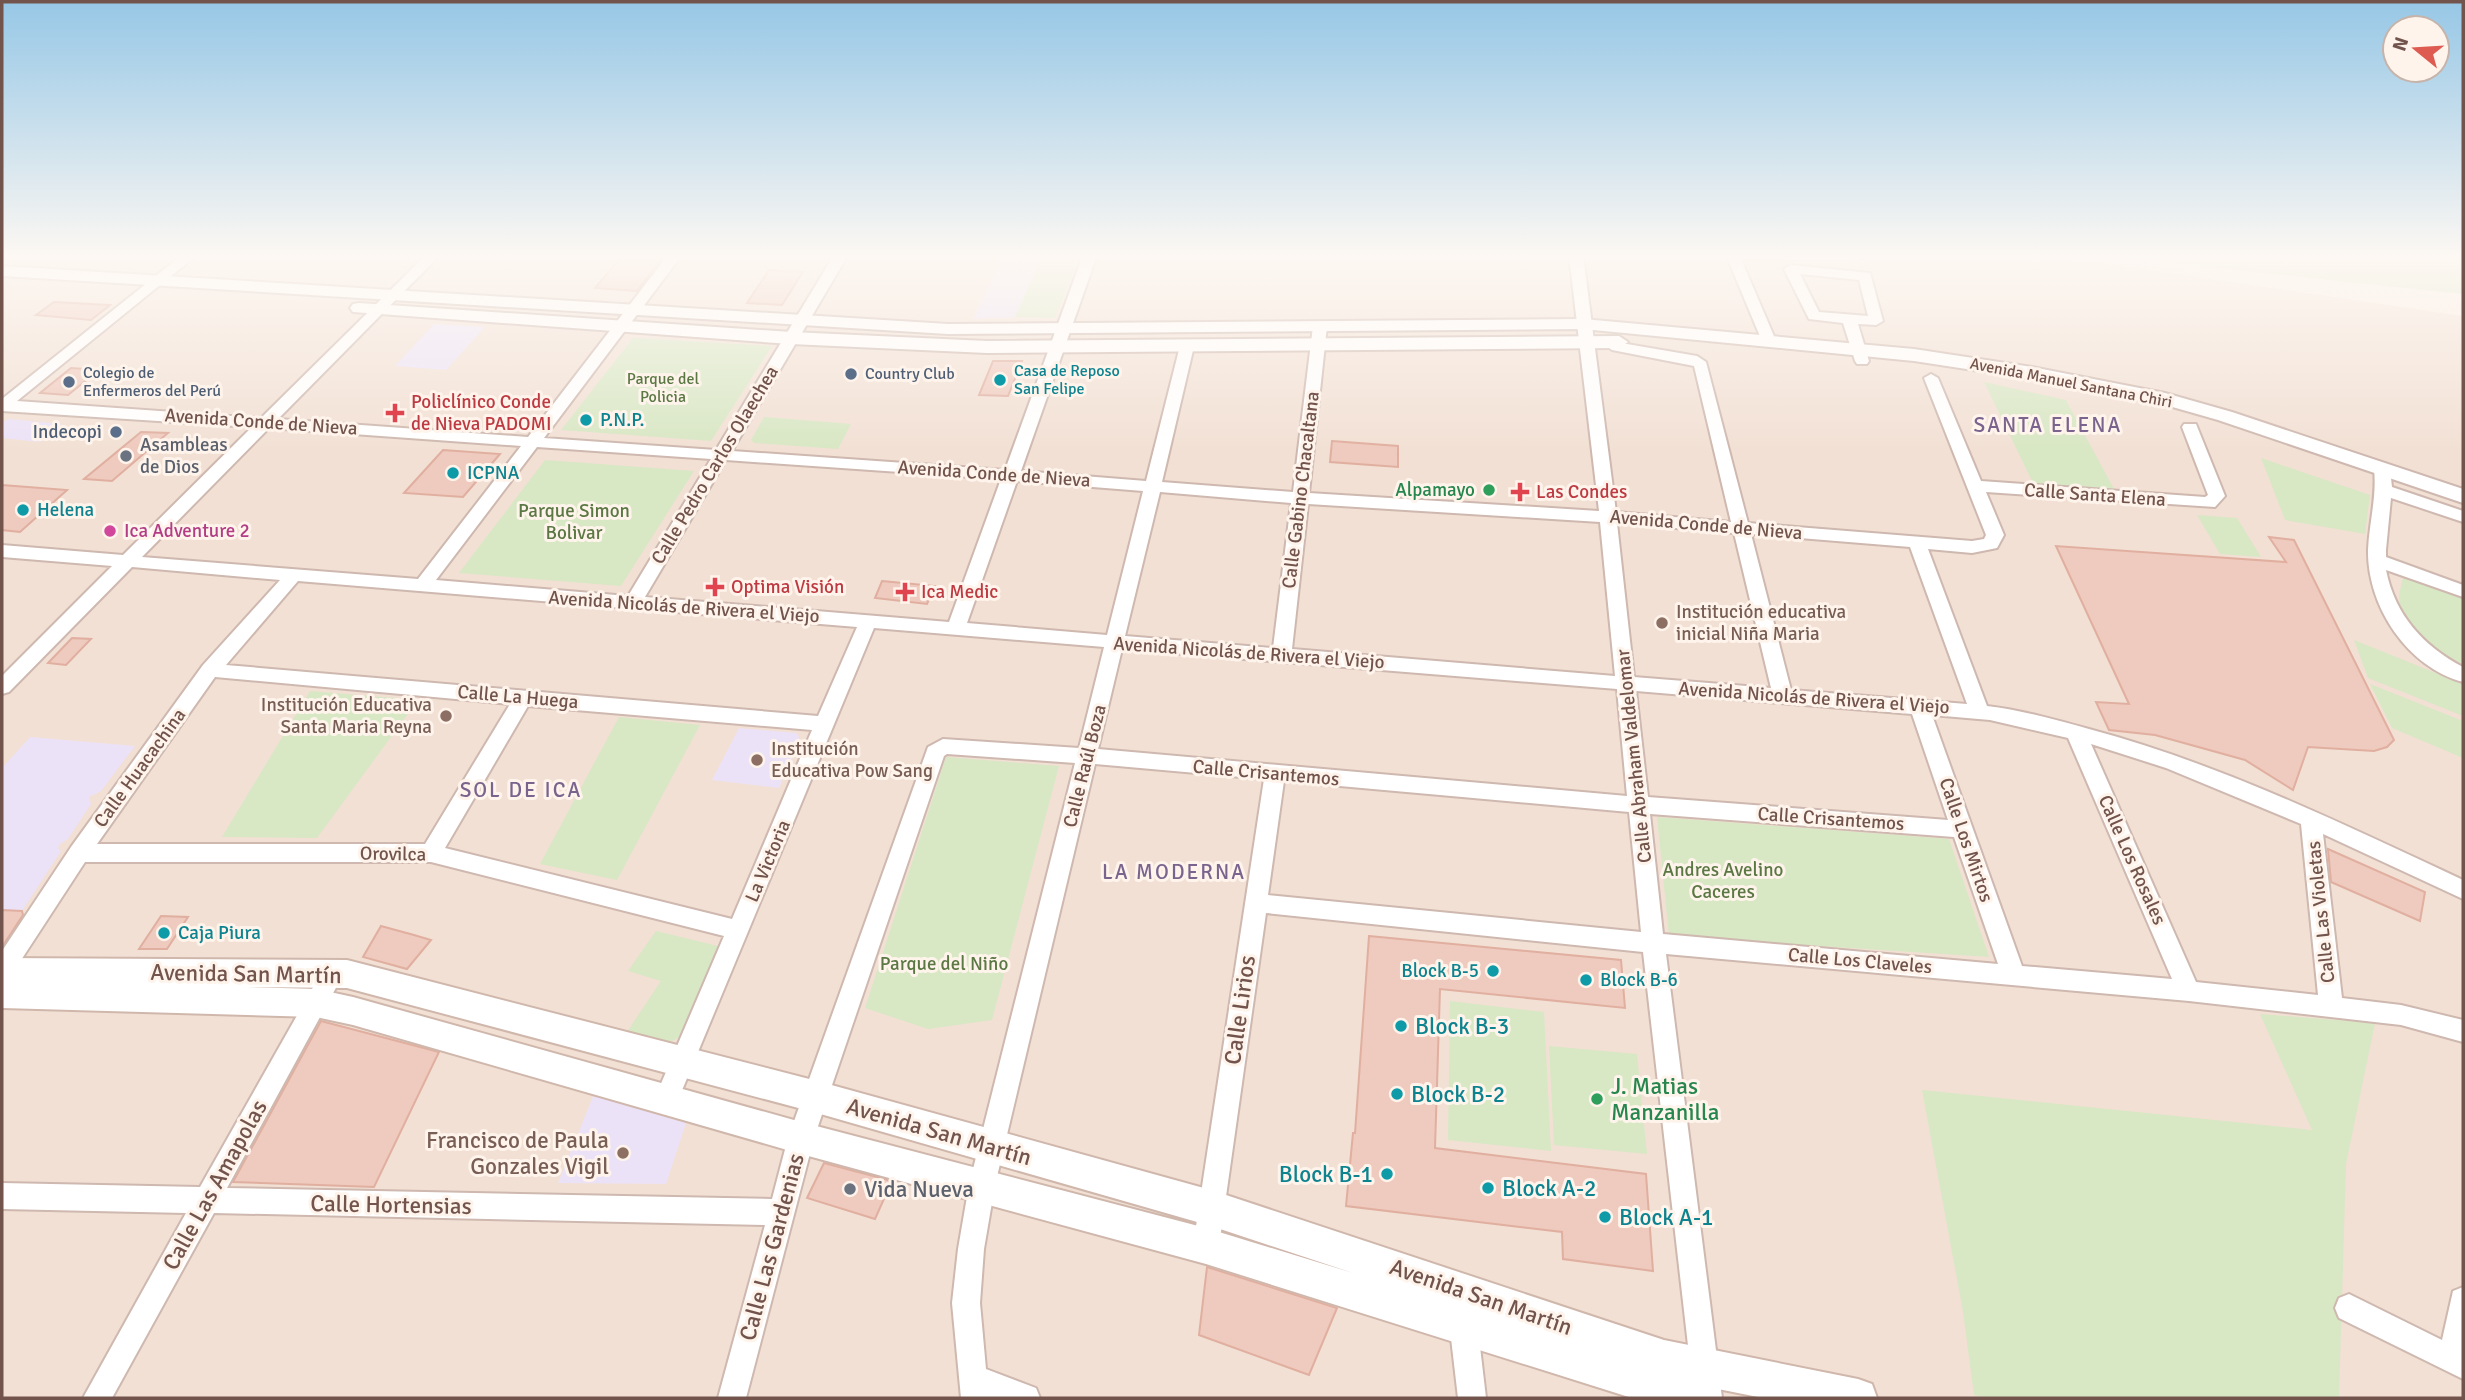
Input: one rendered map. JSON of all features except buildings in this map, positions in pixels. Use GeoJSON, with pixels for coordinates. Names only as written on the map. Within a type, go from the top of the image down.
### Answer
{"type":"FeatureCollection","features":[{"type":"Feature","properties":{"kind":"main road","name":"Avenida San Martín"},"geometry":{"type":"LineString","coordinates":[[2,971],[333,973],[376,981],[817,1097],[1211,1208],[1664,1359],[1702,1388]]}},
{"type":"Feature","properties":{"kind":"main road","name":"Avenida San Martín"},"geometry":{"type":"LineString","coordinates":[[2,994],[316,1003],[801,1138],[1206,1246],[1464,1326],[1702,1388],[1858,1398]]}},
{"type":"Feature","properties":{"kind":"street"},"geometry":{"type":"LineString","coordinates":[[2,405],[109,320]]}},
{"type":"Feature","properties":{"kind":"street"},"geometry":{"type":"LineString","coordinates":[[2,687],[367,320]]}},
{"type":"Feature","properties":{"kind":"street"},"geometry":{"type":"LineString","coordinates":[[540,320],[791,338],[987,347],[1060,337],[1320,326],[1584,332]]}},
{"type":"Feature","properties":{"kind":"street"},"geometry":{"type":"LineString","coordinates":[[422,586],[625,320]]}},
{"type":"Feature","properties":{"kind":"street","name":"Calle Pedro Carlos Olaechea"},"geometry":{"type":"LineString","coordinates":[[632,604],[802,320]]}},
{"type":"Feature","properties":{"kind":"street"},"geometry":{"type":"LineString","coordinates":[[824,320],[1187,346],[1318,345],[1584,332]]}},
{"type":"Feature","properties":{"kind":"street"},"geometry":{"type":"LineString","coordinates":[[956,628],[1066,320]]}},
{"type":"Feature","properties":{"kind":"street","name":"Calle Abraham Valdelomar"},"geometry":{"type":"LineString","coordinates":[[1583,320],[1628,684],[1653,943],[1702,1388]]}},
{"type":"Feature","properties":{"kind":"street"},"geometry":{"type":"LineString","coordinates":[[1760,320],[1769,341]]}},
{"type":"Feature","properties":{"kind":"street"},"geometry":{"type":"LineString","coordinates":[[1849,320],[1860,355]]}},
{"type":"Feature","properties":{"kind":"street","name":"Calle Gabino Chacaltana"},"geometry":{"type":"LineString","coordinates":[[1282,654],[1320,326]]}},
{"type":"Feature","properties":{"kind":"street","name":"Avenida Manuel Santana Chiri"},"geometry":{"type":"LineString","coordinates":[[1584,332],[1769,341],[2033,384],[2171,412],[2463,506]]}},
{"type":"Feature","properties":{"kind":"street","name":"Avenida Manuel Santana Chiri"},"geometry":{"type":"LineString","coordinates":[[1584,332],[1608,342],[1860,355]]}},
{"type":"Feature","properties":{"kind":"street"},"geometry":{"type":"LineString","coordinates":[[1608,342],[1617,348],[1697,360],[1701,365],[1782,694]]}},
{"type":"Feature","properties":{"kind":"street","name":"Calle Raúl Boza"},"geometry":{"type":"LineString","coordinates":[[974,1388],[966,1303],[971,1250],[982,1185],[1187,346]]}},
{"type":"Feature","properties":{"kind":"street"},"geometry":{"type":"LineString","coordinates":[[1931,378],[1977,486]]}},
{"type":"Feature","properties":{"kind":"street","name":"Avenida Conde de Nieva"},"geometry":{"type":"LineString","coordinates":[[2,405],[722,454],[1985,546],[1991,544],[1995,535],[1977,486]]}},
{"type":"Feature","properties":{"kind":"street"},"geometry":{"type":"LineString","coordinates":[[2190,427],[2217,496],[2214,502]]}},
{"type":"Feature","properties":{"kind":"street"},"geometry":{"type":"LineString","coordinates":[[2463,517],[2383,479],[2377,560],[2387,604],[2401,630],[2427,655],[2463,675]]}},
{"type":"Feature","properties":{"kind":"street","name":"Avenida Manuel Santana Chiri"},"geometry":{"type":"LineString","coordinates":[[2383,479],[2463,496]]}},
{"type":"Feature","properties":{"kind":"street","name":"Calle Santa Elena"},"geometry":{"type":"LineString","coordinates":[[1977,486],[2203,504],[2214,502]]}},
{"type":"Feature","properties":{"kind":"street"},"geometry":{"type":"LineString","coordinates":[[1917,543],[1979,711]]}},
{"type":"Feature","properties":{"kind":"street","name":"Avenida Nicolás de Rivera el Viejo"},"geometry":{"type":"LineString","coordinates":[[2,551],[1979,711],[2075,730],[2216,776],[2463,890]]}},
{"type":"Feature","properties":{"kind":"street"},"geometry":{"type":"LineString","coordinates":[[2377,560],[2463,591]]}},
{"type":"Feature","properties":{"kind":"street","name":"Calle Huacachina"},"geometry":{"type":"LineString","coordinates":[[2,971],[79,853],[211,670],[293,576]]}},
{"type":"Feature","properties":{"kind":"street","name":"La Victoria"},"geometry":{"type":"LineString","coordinates":[[666,1100],[868,622]]}},
{"type":"Feature","properties":{"kind":"street","name":"Calle La Huega"},"geometry":{"type":"LineString","coordinates":[[211,670],[826,724]]}},
{"type":"Feature","properties":{"kind":"street"},"geometry":{"type":"LineString","coordinates":[[431,853],[524,697]]}},
{"type":"Feature","properties":{"kind":"street","name":"Calle Los Mirtos"},"geometry":{"type":"LineString","coordinates":[[1920,706],[2013,974]]}},
{"type":"Feature","properties":{"kind":"street","name":"Calle Los Rosales"},"geometry":{"type":"LineString","coordinates":[[2075,730],[2189,991]]}},
{"type":"Feature","properties":{"kind":"street","name":"Calle Crisantemos"},"geometry":{"type":"LineString","coordinates":[[817,1097],[934,752],[943,746],[1087,756],[1640,806],[1962,829]]}},
{"type":"Feature","properties":{"kind":"street","name":"Calle Lirios"},"geometry":{"type":"LineString","coordinates":[[1206,1246],[1275,774]]}},
{"type":"Feature","properties":{"kind":"street","name":"Calle Las Violetas"},"geometry":{"type":"LineString","coordinates":[[2311,818],[2331,1006]]}},
{"type":"Feature","properties":{"kind":"street","name":"Orovilca"},"geometry":{"type":"LineString","coordinates":[[79,853],[431,853],[739,930]]}},
{"type":"Feature","properties":{"kind":"street","name":"Calle Los Claveles"},"geometry":{"type":"LineString","coordinates":[[1256,903],[2331,1006],[2401,1014],[2463,1031]]}},
{"type":"Feature","properties":{"kind":"street","name":"Calle Las Amapolas"},"geometry":{"type":"LineString","coordinates":[[97,1398],[333,973]]}},
{"type":"Feature","properties":{"kind":"street","name":"Calle Las Gardenias"},"geometry":{"type":"LineString","coordinates":[[732,1398],[780,1212],[801,1138],[817,1097]]}},
{"type":"Feature","properties":{"kind":"street","name":"Calle Hortensias"},"geometry":{"type":"LineString","coordinates":[[2,1196],[780,1212]]}},
{"type":"Feature","properties":{"kind":"street"},"geometry":{"type":"LineString","coordinates":[[1458,1289],[1472,1398]]}},
{"type":"Feature","properties":{"kind":"street"},"geometry":{"type":"LineString","coordinates":[[2349,1308],[2458,1362],[2463,1301]]}},
{"type":"Feature","properties":{"kind":"street"},"geometry":{"type":"LineString","coordinates":[[974,1388],[1026,1398]]}},
{"type":"Feature","properties":{"kind":"shaded area"},"geometry":{"type":"Polygon","coordinates":[[[2,320],[2463,320],[2463,1398],[2,1398],[2,320]]]}},
{"type":"Feature","properties":{"kind":"shaded area"},"geometry":{"type":"Polygon","coordinates":[[[434,324],[485,327],[446,370],[395,366],[434,324]]]}},
{"type":"Feature","properties":{"kind":"shaded area"},"geometry":{"type":"Polygon","coordinates":[[[9,419],[62,424],[40,442],[2,438],[2,422],[9,419]]]}},
{"type":"Feature","properties":{"kind":"shaded area","name":"Institución Educativa Pow Sang"},"geometry":{"type":"Polygon","coordinates":[[[739,728],[797,733],[800,740],[779,788],[712,780],[739,728]]]}},
{"type":"Feature","properties":{"kind":"shaded area"},"geometry":{"type":"Polygon","coordinates":[[[30,737],[135,746],[101,791],[89,797],[91,804],[68,839],[60,844],[58,848],[61,851],[22,911],[2,910],[2,768],[30,737]]]}},
{"type":"Feature","properties":{"kind":"shaded area","name":"Francisco de Paula Gonzales Vigil"},"geometry":{"type":"Polygon","coordinates":[[[594,1094],[686,1123],[666,1184],[558,1183],[594,1094]]]}},
{"type":"Feature","properties":{"kind":"green space","name":"Parque del Policia"},"geometry":{"type":"Polygon","coordinates":[[[633,338],[772,346],[711,441],[561,430],[633,338]]]}},
{"type":"Feature","properties":{"kind":"green space"},"geometry":{"type":"Polygon","coordinates":[[[1984,382],[2066,400],[2114,489],[2033,483],[1984,382]]]}},
{"type":"Feature","properties":{"kind":"green space"},"geometry":{"type":"Polygon","coordinates":[[[764,417],[851,424],[838,449],[754,443],[751,440],[764,417]]]}},
{"type":"Feature","properties":{"kind":"green space"},"geometry":{"type":"Polygon","coordinates":[[[2261,458],[2370,495],[2365,534],[2285,520],[2261,458]]]}},
{"type":"Feature","properties":{"kind":"green space","name":"Parque Simon Bolivar"},"geometry":{"type":"Polygon","coordinates":[[[545,460],[694,471],[621,586],[459,573],[545,460]]]}},
{"type":"Feature","properties":{"kind":"green space"},"geometry":{"type":"Polygon","coordinates":[[[2197,515],[2237,518],[2261,557],[2220,554],[2197,515]]]}},
{"type":"Feature","properties":{"kind":"green space"},"geometry":{"type":"Polygon","coordinates":[[[2403,577],[2463,599],[2463,664],[2424,638],[2407,619],[2399,599],[2403,577]]]}},
{"type":"Feature","properties":{"kind":"green space"},"geometry":{"type":"Polygon","coordinates":[[[2354,640],[2463,684],[2463,716],[2368,678],[2354,640]]]}},
{"type":"Feature","properties":{"kind":"green space"},"geometry":{"type":"Polygon","coordinates":[[[2370,684],[2463,721],[2463,758],[2392,728],[2370,684]]]}},
{"type":"Feature","properties":{"kind":"green space"},"geometry":{"type":"Polygon","coordinates":[[[310,691],[418,700],[317,838],[222,837],[310,691]]]}},
{"type":"Feature","properties":{"kind":"green space"},"geometry":{"type":"Polygon","coordinates":[[[619,717],[700,725],[617,880],[540,864],[619,717]]]}},
{"type":"Feature","properties":{"kind":"green space","name":"Parque del Niño"},"geometry":{"type":"Polygon","coordinates":[[[946,757],[1059,766],[992,1020],[928,1029],[865,1008],[946,757]]]}},
{"type":"Feature","properties":{"kind":"green space","name":"Andres Avelino Caceres"},"geometry":{"type":"Polygon","coordinates":[[[1657,817],[1949,839],[1989,957],[1669,936],[1657,817]]]}},
{"type":"Feature","properties":{"kind":"green space"},"geometry":{"type":"Polygon","coordinates":[[[656,931],[718,946],[682,1036],[668,1043],[627,1032],[661,981],[628,971],[656,931]]]}},
{"type":"Feature","properties":{"kind":"green space"},"geometry":{"type":"Polygon","coordinates":[[[1450,1001],[1544,1012],[1551,1151],[1448,1140],[1450,1001]]]}},
{"type":"Feature","properties":{"kind":"green space"},"geometry":{"type":"Polygon","coordinates":[[[2260,1014],[2375,1023],[2346,1164],[2339,1398],[1988,1398],[1974,1395],[1963,1312],[1922,1090],[2312,1130],[2260,1014]]]}},
{"type":"Feature","properties":{"kind":"green space","name":"J. Matias Manzanilla"},"geometry":{"type":"Polygon","coordinates":[[[1549,1046],[1637,1054],[1647,1154],[1554,1145],[1549,1046]]]}},
{"type":"Feature","properties":{"kind":"place","name":"Country Club"},"geometry":{"type":"Point","coordinates":[851,374]}},
{"type":"Feature","properties":{"kind":"place","name":"Casa de Reposo San Felipe"},"geometry":{"type":"Point","coordinates":[1000,380]}},
{"type":"Feature","properties":{"kind":"place","name":"Colegio de Enfermeros del Perú"},"geometry":{"type":"Point","coordinates":[69,382]}},
{"type":"Feature","properties":{"kind":"place","name":"Policlínico Conde de Nieva PADOMI"},"geometry":{"type":"Point","coordinates":[395,413]}},
{"type":"Feature","properties":{"kind":"place","name":"P.N.P."},"geometry":{"type":"Point","coordinates":[586,420]}},
{"type":"Feature","properties":{"kind":"place","name":"Indecopi"},"geometry":{"type":"Point","coordinates":[116,432]}},
{"type":"Feature","properties":{"kind":"place","name":"Asambleas de Dios"},"geometry":{"type":"Point","coordinates":[126,456]}},
{"type":"Feature","properties":{"kind":"place","name":"ICPNA"},"geometry":{"type":"Point","coordinates":[453,473]}},
{"type":"Feature","properties":{"kind":"place","name":"Alpamayo"},"geometry":{"type":"Point","coordinates":[1489,490]}},
{"type":"Feature","properties":{"kind":"place","name":"Las Condes"},"geometry":{"type":"Point","coordinates":[1520,492]}},
{"type":"Feature","properties":{"kind":"place","name":"Helena"},"geometry":{"type":"Point","coordinates":[23,510]}},
{"type":"Feature","properties":{"kind":"place","name":"Ica Adventure 2"},"geometry":{"type":"Point","coordinates":[110,531]}},
{"type":"Feature","properties":{"kind":"place","name":"Optima Visión"},"geometry":{"type":"Point","coordinates":[715,587]}},
{"type":"Feature","properties":{"kind":"place","name":"Ica Medic"},"geometry":{"type":"Point","coordinates":[905,592]}},
{"type":"Feature","properties":{"kind":"place","name":"Institución educativa inicial Niña Maria"},"geometry":{"type":"Point","coordinates":[1662,623]}},
{"type":"Feature","properties":{"kind":"place","name":"Institución Educativa Santa Maria Reyna"},"geometry":{"type":"Point","coordinates":[446,716]}},
{"type":"Feature","properties":{"kind":"place","name":"Institución Educativa Pow Sang"},"geometry":{"type":"Point","coordinates":[757,760]}},
{"type":"Feature","properties":{"kind":"place","name":"Caja Piura"},"geometry":{"type":"Point","coordinates":[164,933]}},
{"type":"Feature","properties":{"kind":"place","name":"Block B-5"},"geometry":{"type":"Point","coordinates":[1493,971]}},
{"type":"Feature","properties":{"kind":"place","name":"Block B-6"},"geometry":{"type":"Point","coordinates":[1586,980]}},
{"type":"Feature","properties":{"kind":"place","name":"Block B-3"},"geometry":{"type":"Point","coordinates":[1401,1026]}},
{"type":"Feature","properties":{"kind":"place","name":"Block B-2"},"geometry":{"type":"Point","coordinates":[1397,1094]}},
{"type":"Feature","properties":{"kind":"place","name":"J. Matias Manzanilla"},"geometry":{"type":"Point","coordinates":[1597,1099]}},
{"type":"Feature","properties":{"kind":"place","name":"Francisco de Paula Gonzales Vigil"},"geometry":{"type":"Point","coordinates":[623,1153]}},
{"type":"Feature","properties":{"kind":"place","name":"Block B-1"},"geometry":{"type":"Point","coordinates":[1387,1174]}},
{"type":"Feature","properties":{"kind":"place","name":"Block A-2"},"geometry":{"type":"Point","coordinates":[1488,1188]}},
{"type":"Feature","properties":{"kind":"place","name":"Vida Nueva"},"geometry":{"type":"Point","coordinates":[850,1189]}},
{"type":"Feature","properties":{"kind":"place","name":"Block A-1"},"geometry":{"type":"Point","coordinates":[1605,1217]}},
{"type":"Feature","properties":{"kind":"district","name":"SANTA ELENA"},"geometry":{"type":"Point","coordinates":[2048,425]}},
{"type":"Feature","properties":{"kind":"district","name":"SOL DE ICA"},"geometry":{"type":"Point","coordinates":[521,790]}},
{"type":"Feature","properties":{"kind":"district","name":"LA MODERNA"},"geometry":{"type":"Point","coordinates":[1174,872]}}]}
